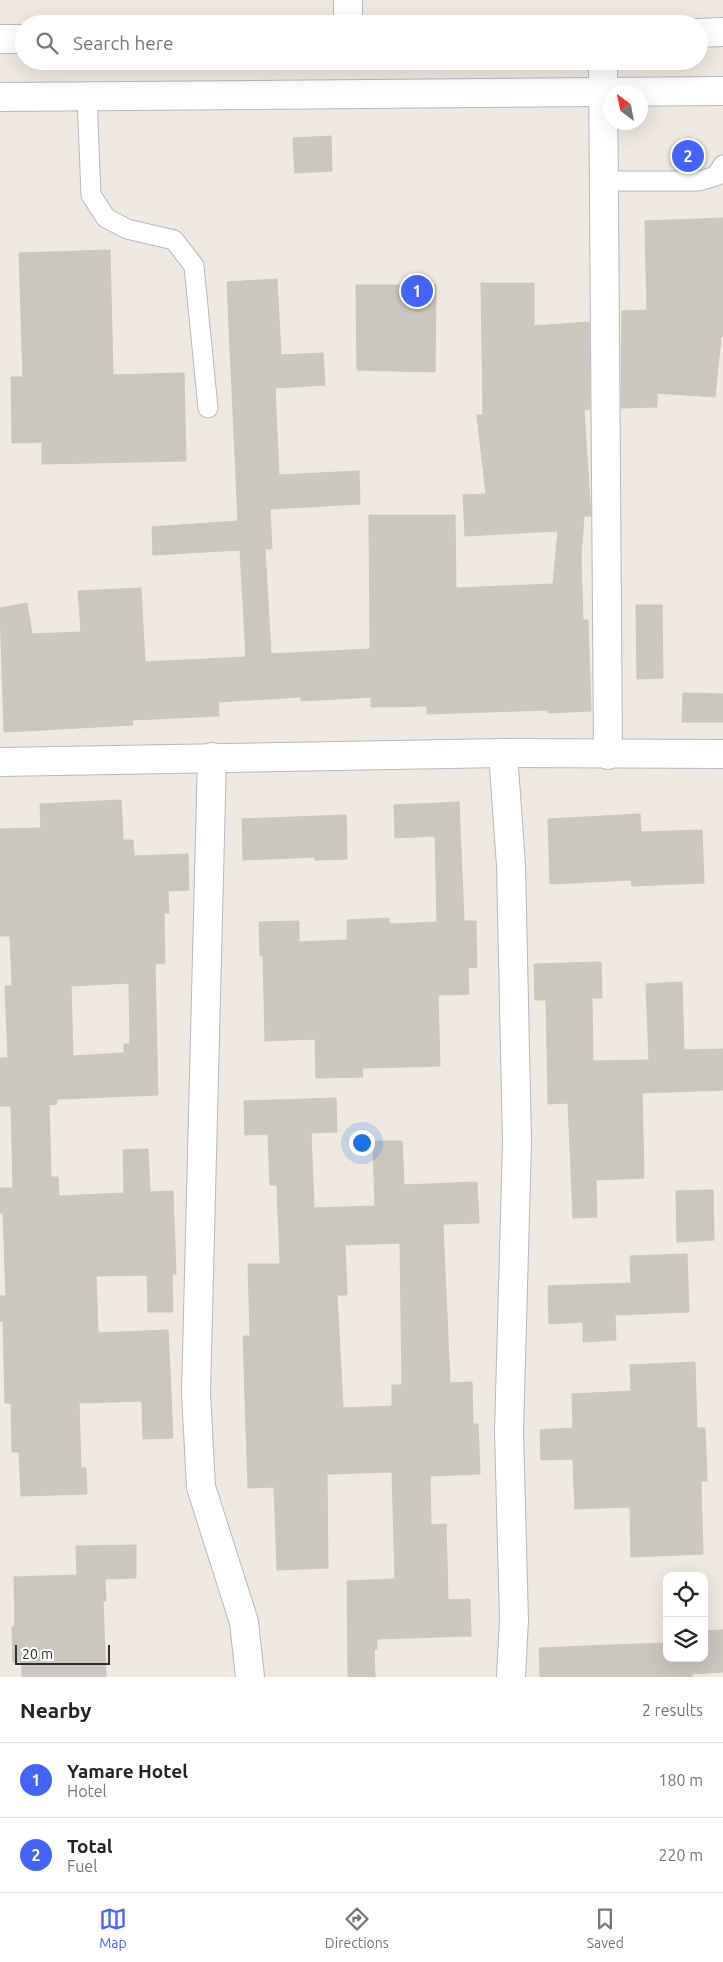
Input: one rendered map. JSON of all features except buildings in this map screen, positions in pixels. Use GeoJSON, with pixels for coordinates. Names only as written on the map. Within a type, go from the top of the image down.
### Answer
{"type":"FeatureCollection","features":[{"type":"Feature","properties":{"kind":"street"},"geometry":{"type":"LineString","coordinates":[[348,0],[348,15]]}},
{"type":"Feature","properties":{"kind":"street"},"geometry":{"type":"LineString","coordinates":[[708,32],[723,32]]}},
{"type":"Feature","properties":{"kind":"street"},"geometry":{"type":"LineString","coordinates":[[0,40],[15,39]]}},
{"type":"Feature","properties":{"kind":"street"},"geometry":{"type":"LineString","coordinates":[[603,70],[603,85]]}},
{"type":"Feature","properties":{"kind":"street"},"geometry":{"type":"LineString","coordinates":[[648,92],[723,91]]}},
{"type":"Feature","properties":{"kind":"street"},"geometry":{"type":"LineString","coordinates":[[0,97],[603,92]]}},
{"type":"Feature","properties":{"kind":"street"},"geometry":{"type":"LineString","coordinates":[[603,130],[608,755]]}},
{"type":"Feature","properties":{"kind":"street"},"geometry":{"type":"LineString","coordinates":[[503,752],[511,865],[517,1142],[509,1432],[514,1620],[511,1677]]}},
{"type":"Feature","properties":{"kind":"street"},"geometry":{"type":"LineString","coordinates":[[0,762],[503,752],[608,755],[723,754]]}},
{"type":"Feature","properties":{"kind":"street"},"geometry":{"type":"LineString","coordinates":[[212,757],[196,1393],[202,1487],[244,1622],[250,1677]]}},
{"type":"Feature","properties":{"kind":"lane"},"geometry":{"type":"LineString","coordinates":[[87,96],[91,195],[106,218],[127,229],[174,240],[194,266],[208,408]]}},
{"type":"Feature","properties":{"kind":"lane"},"geometry":{"type":"LineString","coordinates":[[604,181],[699,181],[716,176],[723,165]]}},
{"type":"Feature","properties":{"kind":"place","name":"Total"},"geometry":{"type":"Point","coordinates":[688,156]}},
{"type":"Feature","properties":{"kind":"place","name":"Yamare Hotel"},"geometry":{"type":"Point","coordinates":[417,291]}}]}
